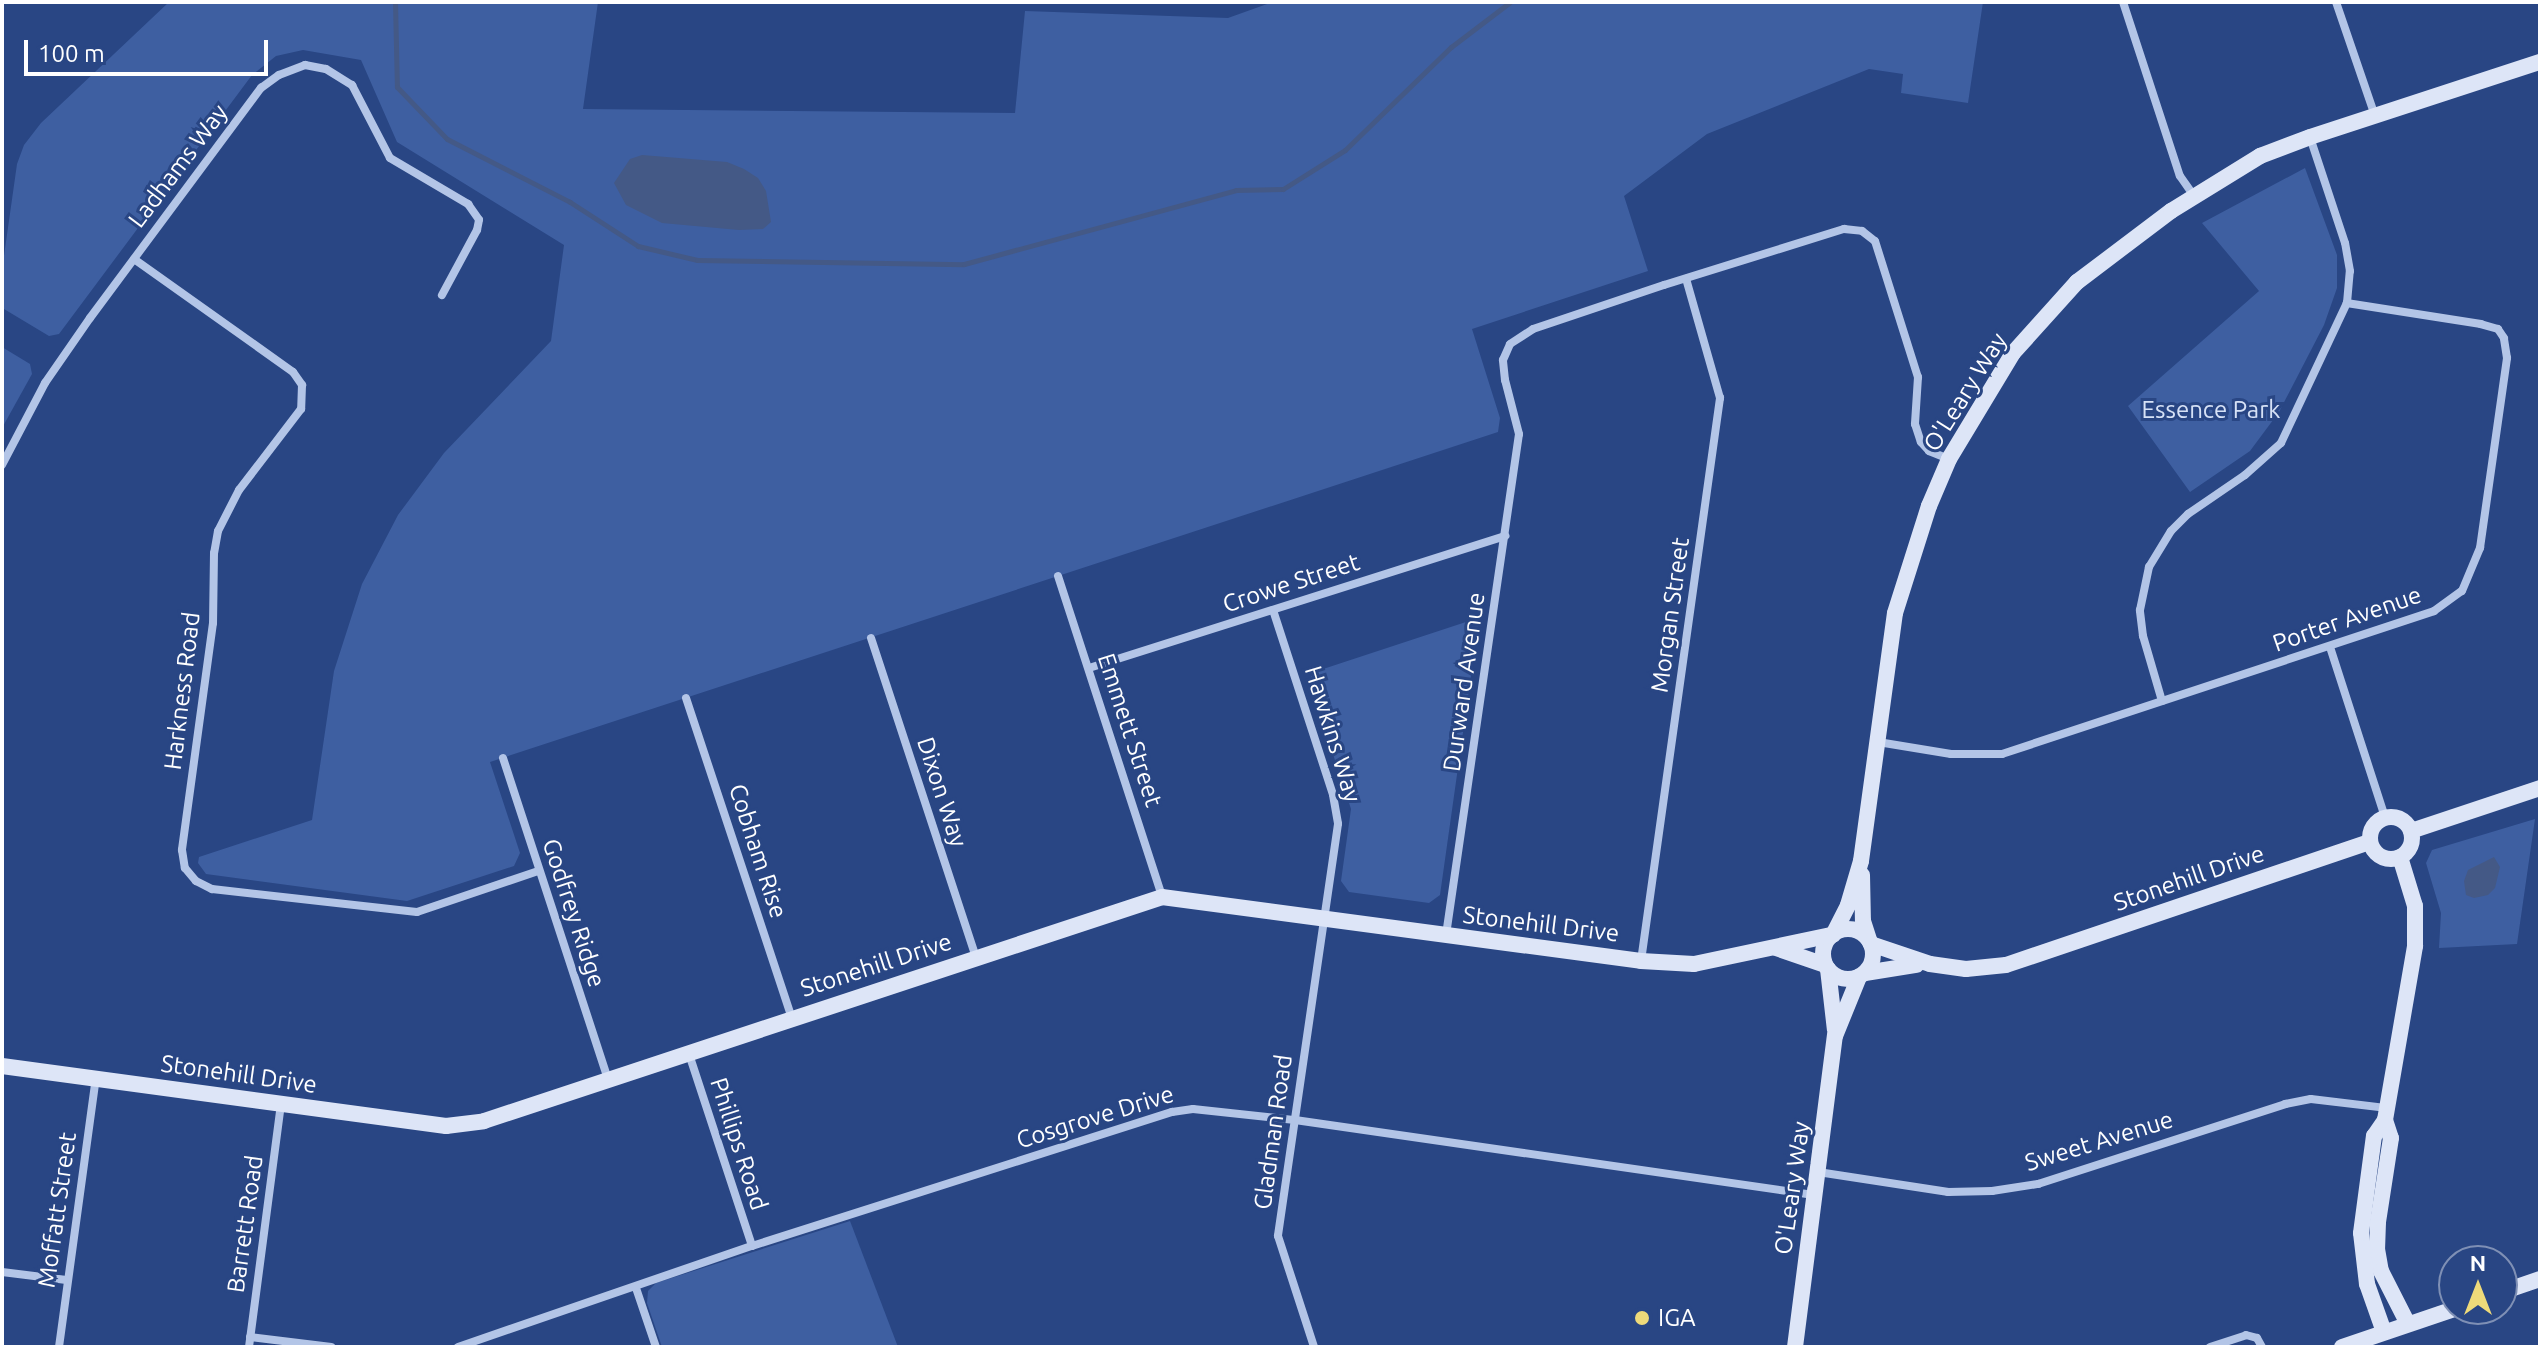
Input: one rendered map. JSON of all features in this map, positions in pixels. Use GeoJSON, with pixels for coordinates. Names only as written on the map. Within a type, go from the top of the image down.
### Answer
{"type":"FeatureCollection","features":[{"type":"Feature","properties":{"kind":"street"},"geometry":{"type":"LineString","coordinates":[[2123,2],[2180,176],[2194,196]]}},
{"type":"Feature","properties":{"kind":"street"},"geometry":{"type":"LineString","coordinates":[[2336,2],[2375,116]]}},
{"type":"Feature","properties":{"kind":"street","name":"O'Leary Way"},"geometry":{"type":"LineString","coordinates":[[1861,861],[1895,613],[1929,506],[1949,459],[2013,353],[2077,282],[2194,196],[2260,156],[2540,62]]}},
{"type":"Feature","properties":{"kind":"street","name":"Ladhams Way"},"geometry":{"type":"LineString","coordinates":[[2,465],[45,383],[261,88],[279,75],[305,65],[326,69],[352,85],[390,158],[468,204],[479,220],[477,230],[442,295]]}},
{"type":"Feature","properties":{"kind":"street"},"geometry":{"type":"LineString","coordinates":[[2162,701],[2143,636],[2140,610],[2149,567],[2171,531],[2188,514],[2245,475],[2281,443],[2347,303],[2350,271],[2345,243],[2310,137]]}},
{"type":"Feature","properties":{"kind":"street"},"geometry":{"type":"LineString","coordinates":[[1686,279],[1844,229],[1862,231],[1875,241],[1918,377],[1915,424],[1921,442],[1929,451],[1949,459]]}},
{"type":"Feature","properties":{"kind":"street","name":"Harkness Road"},"geometry":{"type":"LineString","coordinates":[[134,259],[293,372],[302,385],[301,409],[239,490],[218,531],[214,553],[213,623],[182,850],[185,868],[196,881],[212,889],[417,912],[538,871]]}},
{"type":"Feature","properties":{"kind":"street","name":"Durward Avenue"},"geometry":{"type":"LineString","coordinates":[[1446,936],[1519,434],[1503,360],[1510,344],[1533,329],[1686,279]]}},
{"type":"Feature","properties":{"kind":"street","name":"Morgan Street"},"geometry":{"type":"LineString","coordinates":[[1641,961],[1720,398],[1686,279]]}},
{"type":"Feature","properties":{"kind":"street","name":"Porter Avenue"},"geometry":{"type":"LineString","coordinates":[[1878,742],[1951,754],[2002,754],[2434,611],[2462,591],[2480,548],[2507,358],[2504,338],[2498,329],[2489,326],[2347,303]]}},
{"type":"Feature","properties":{"kind":"street","name":"Crowe Street"},"geometry":{"type":"LineString","coordinates":[[1089,668],[1506,536]]}},
{"type":"Feature","properties":{"kind":"street","name":"Emmett Street"},"geometry":{"type":"LineString","coordinates":[[1058,576],[1162,897]]}},
{"type":"Feature","properties":{"kind":"street","name":"Hawkins Way"},"geometry":{"type":"LineString","coordinates":[[1273,610],[1336,809],[1338,824],[1326,919]]}},
{"type":"Feature","properties":{"kind":"street","name":"Dixon Way"},"geometry":{"type":"LineString","coordinates":[[871,638],[976,958]]}},
{"type":"Feature","properties":{"kind":"street"},"geometry":{"type":"LineString","coordinates":[[2330,647],[2385,817]]}},
{"type":"Feature","properties":{"kind":"street","name":"Cobham Rise"},"geometry":{"type":"LineString","coordinates":[[686,698],[792,1018]]}},
{"type":"Feature","properties":{"kind":"street","name":"Godfrey Ridge"},"geometry":{"type":"LineString","coordinates":[[503,758],[608,1081]]}},
{"type":"Feature","properties":{"kind":"street"},"geometry":{"type":"LineString","coordinates":[[2411,831],[2540,788]]}},
{"type":"Feature","properties":{"kind":"street"},"geometry":{"type":"LineString","coordinates":[[2385,817],[2401,819],[2411,831],[2412,843],[2400,857],[2385,858],[2370,842],[2373,827],[2385,817]]}},
{"type":"Feature","properties":{"kind":"street","name":"Stonehill Drive"},"geometry":{"type":"LineString","coordinates":[[1930,964],[1966,969],[2006,965],[2370,842]]}},
{"type":"Feature","properties":{"kind":"street"},"geometry":{"type":"LineString","coordinates":[[2384,1332],[2367,1284],[2361,1233],[2374,1136],[2386,1114],[2415,946],[2415,906],[2400,857]]}},
{"type":"Feature","properties":{"kind":"street"},"geometry":{"type":"LineString","coordinates":[[1835,1036],[1824,945],[1848,905],[1861,861]]}},
{"type":"Feature","properties":{"kind":"street"},"geometry":{"type":"LineString","coordinates":[[1835,1036],[1872,959],[1863,921],[1861,861]]}},
{"type":"Feature","properties":{"kind":"street","name":"Stonehill Drive"},"geometry":{"type":"LineString","coordinates":[[2,1066],[446,1126],[484,1121],[1162,897],[1641,961],[1694,964],[1832,935]]}},
{"type":"Feature","properties":{"kind":"street","name":"Gladman Road"},"geometry":{"type":"LineString","coordinates":[[1314,1347],[1278,1236],[1326,919]]}},
{"type":"Feature","properties":{"kind":"street"},"geometry":{"type":"LineString","coordinates":[[1832,935],[1849,929],[1870,943],[1930,964]]}},
{"type":"Feature","properties":{"kind":"street"},"geometry":{"type":"LineString","coordinates":[[1770,947],[1793,951],[1826,967],[1839,978],[1930,964]]}},
{"type":"Feature","properties":{"kind":"street","name":"O'Leary Way"},"geometry":{"type":"LineString","coordinates":[[1795,1347],[1835,1036]]}},
{"type":"Feature","properties":{"kind":"street","name":"Phillips Road"},"geometry":{"type":"LineString","coordinates":[[689,1054],[752,1246]]}},
{"type":"Feature","properties":{"kind":"street","name":"Moffatt Street"},"geometry":{"type":"LineString","coordinates":[[59,1347],[96,1078]]}},
{"type":"Feature","properties":{"kind":"street","name":"Sweet Avenue"},"geometry":{"type":"LineString","coordinates":[[1818,1172],[1948,1192],[1992,1191],[2038,1184],[2285,1104],[2311,1099],[2386,1114]]}},
{"type":"Feature","properties":{"kind":"street","name":"Barrett Road"},"geometry":{"type":"LineString","coordinates":[[249,1342],[281,1105]]}},
{"type":"Feature","properties":{"kind":"street","name":"Cosgrove Drive"},"geometry":{"type":"LineString","coordinates":[[458,1347],[752,1246],[1172,1112],[1193,1109],[1295,1120],[1814,1195]]}},
{"type":"Feature","properties":{"kind":"street"},"geometry":{"type":"LineString","coordinates":[[2386,1114],[2391,1138],[2377,1249],[2381,1271],[2408,1324]]}},
{"type":"Feature","properties":{"kind":"street"},"geometry":{"type":"LineString","coordinates":[[2,1272],[67,1280]]}},
{"type":"Feature","properties":{"kind":"street"},"geometry":{"type":"LineString","coordinates":[[2518,1287],[2540,1279]]}},
{"type":"Feature","properties":{"kind":"street"},"geometry":{"type":"LineString","coordinates":[[636,1288],[656,1347]]}},
{"type":"Feature","properties":{"kind":"street"},"geometry":{"type":"LineString","coordinates":[[2342,1347],[2438,1314]]}},
{"type":"Feature","properties":{"kind":"street"},"geometry":{"type":"LineString","coordinates":[[2210,1347],[2246,1335],[2257,1338],[2262,1347]]}},
{"type":"Feature","properties":{"kind":"street"},"geometry":{"type":"LineString","coordinates":[[249,1342],[331,1347]]}},
{"type":"Feature","properties":{"kind":"green space"},"geometry":{"type":"Polygon","coordinates":[[[169,2],[598,2],[583,109],[1015,113],[1025,11],[1228,18],[1273,2],[1983,2],[1968,103],[1901,93],[1903,74],[1869,69],[1707,134],[1624,196],[1648,271],[1472,329],[1500,418],[1498,432],[490,762],[520,853],[514,866],[407,901],[206,874],[198,863],[199,857],[312,820],[334,671],[362,584],[398,515],[444,453],[551,341],[564,245],[397,142],[361,60],[303,50],[276,56],[252,75],[59,334],[49,336],[4,309],[2,270],[17,164],[24,145],[41,123],[169,2]]]}},
{"type":"Feature","properties":{"kind":"green space","name":"Essence Park"},"geometry":{"type":"Polygon","coordinates":[[[2305,168],[2337,255],[2337,288],[2324,325],[2279,412],[2250,451],[2190,492],[2128,406],[2259,291],[2202,223],[2305,168]]]}},
{"type":"Feature","properties":{"kind":"green space"},"geometry":{"type":"Polygon","coordinates":[[[2,347],[30,364],[32,374],[2,428],[2,347]]]}},
{"type":"Feature","properties":{"kind":"green space"},"geometry":{"type":"Polygon","coordinates":[[[1472,620],[1478,626],[1440,895],[1429,903],[1349,892],[1341,881],[1351,809],[1309,681],[1314,672],[1472,620]]]}},
{"type":"Feature","properties":{"kind":"green space"},"geometry":{"type":"Polygon","coordinates":[[[2535,819],[2517,944],[2439,948],[2441,913],[2426,863],[2432,850],[2535,819]]]}},
{"type":"Feature","properties":{"kind":"green space"},"geometry":{"type":"Polygon","coordinates":[[[850,1221],[898,1347],[662,1347],[647,1303],[648,1291],[656,1283],[850,1221]]]}},
{"type":"Feature","properties":{"kind":"shaded area"},"geometry":{"type":"Polygon","coordinates":[[[642,155],[727,162],[744,169],[758,178],[766,191],[771,222],[763,229],[739,230],[662,223],[626,205],[614,183],[630,159],[642,155]]]}},
{"type":"Feature","properties":{"kind":"shaded area"},"geometry":{"type":"Polygon","coordinates":[[[2494,857],[2500,867],[2495,888],[2488,895],[2474,898],[2466,895],[2464,881],[2468,870],[2494,857]]]}},
{"type":"Feature","properties":{"kind":"waterway"},"geometry":{"type":"LineString","coordinates":[[395,2],[397,87],[447,139],[570,202],[638,246],[697,260],[964,264],[1236,190],[1283,189],[1345,150],[1451,47],[1510,2]]}},
{"type":"Feature","properties":{"kind":"place","name":"IGA"},"geometry":{"type":"Point","coordinates":[1642,1318]}}]}
